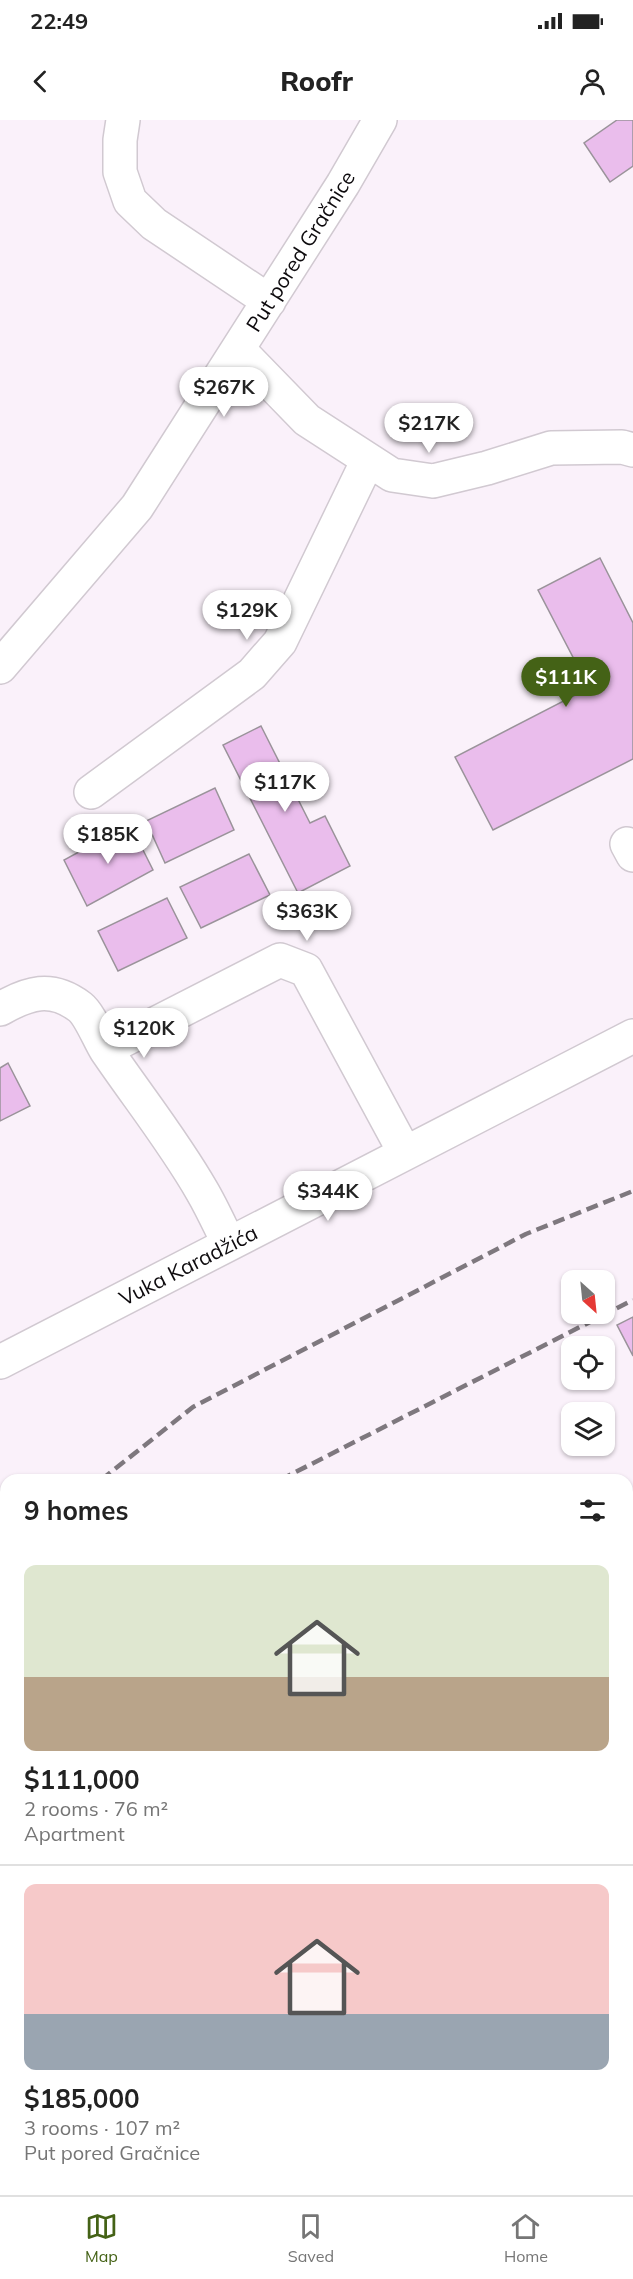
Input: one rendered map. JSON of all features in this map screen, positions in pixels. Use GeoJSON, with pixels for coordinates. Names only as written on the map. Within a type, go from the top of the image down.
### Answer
{"type":"FeatureCollection","features":[{"type":"Feature","properties":{"kind":"street"},"geometry":{"type":"LineString","coordinates":[[123,120],[120,140],[120,172],[129,201],[154,224],[269,301]]}},
{"type":"Feature","properties":{"kind":"street","name":"Put pored Gračnice"},"geometry":{"type":"LineString","coordinates":[[0,667],[137,507],[343,184],[380,120]]}},
{"type":"Feature","properties":{"kind":"street"},"geometry":{"type":"LineString","coordinates":[[238,349],[307,420],[392,475],[433,481],[487,468],[551,448],[622,447],[633,450]]}},
{"type":"Feature","properties":{"kind":"street"},"geometry":{"type":"LineString","coordinates":[[91,792],[252,674],[280,642],[368,460]]}},
{"type":"Feature","properties":{"kind":"street"},"geometry":{"type":"LineString","coordinates":[[106,1049],[280,960],[295,964],[306,970],[405,1153]]}},
{"type":"Feature","properties":{"kind":"street"},"geometry":{"type":"LineString","coordinates":[[0,1009],[20,997],[40,992],[66,999],[82,1008],[106,1049],[139,1094],[202,1190],[229,1244]]}},
{"type":"Feature","properties":{"kind":"street","name":"Vuka Karadžića"},"geometry":{"type":"LineString","coordinates":[[0,1362],[633,1036]]}},
{"type":"Feature","properties":{"kind":"building"},"geometry":{"type":"Polygon","coordinates":[[[617,120],[633,120],[633,166],[610,182],[584,143],[617,120]]]}},
{"type":"Feature","properties":{"kind":"building"},"geometry":{"type":"Polygon","coordinates":[[[600,558],[633,623],[633,759],[493,830],[455,757],[589,688],[538,590],[600,558]]]}},
{"type":"Feature","properties":{"kind":"building"},"geometry":{"type":"Polygon","coordinates":[[[261,726],[310,823],[325,816],[350,866],[298,893],[223,745],[261,726]]]}},
{"type":"Feature","properties":{"kind":"building"},"geometry":{"type":"Polygon","coordinates":[[[215,788],[234,830],[165,863],[146,821],[215,788]]]}},
{"type":"Feature","properties":{"kind":"building"},"geometry":{"type":"Polygon","coordinates":[[[130,824],[153,870],[87,906],[64,860],[130,824]]]}},
{"type":"Feature","properties":{"kind":"building"},"geometry":{"type":"Polygon","coordinates":[[[249,854],[270,895],[201,928],[180,887],[249,854]]]}},
{"type":"Feature","properties":{"kind":"building"},"geometry":{"type":"Polygon","coordinates":[[[167,898],[187,938],[118,971],[98,931],[167,898]]]}},
{"type":"Feature","properties":{"kind":"building"},"geometry":{"type":"Polygon","coordinates":[[[8,1063],[30,1106],[0,1121],[0,1068],[8,1063]]]}},
{"type":"Feature","properties":{"kind":"building"},"geometry":{"type":"Polygon","coordinates":[[[633,1317],[633,1356],[617,1325],[633,1317]]]}},
{"type":"Feature","properties":{"kind":"railway"},"geometry":{"type":"LineString","coordinates":[[109,1474],[193,1407],[526,1234],[633,1191]]}},
{"type":"Feature","properties":{"kind":"railway"},"geometry":{"type":"LineString","coordinates":[[292,1474],[633,1300]]}}]}
